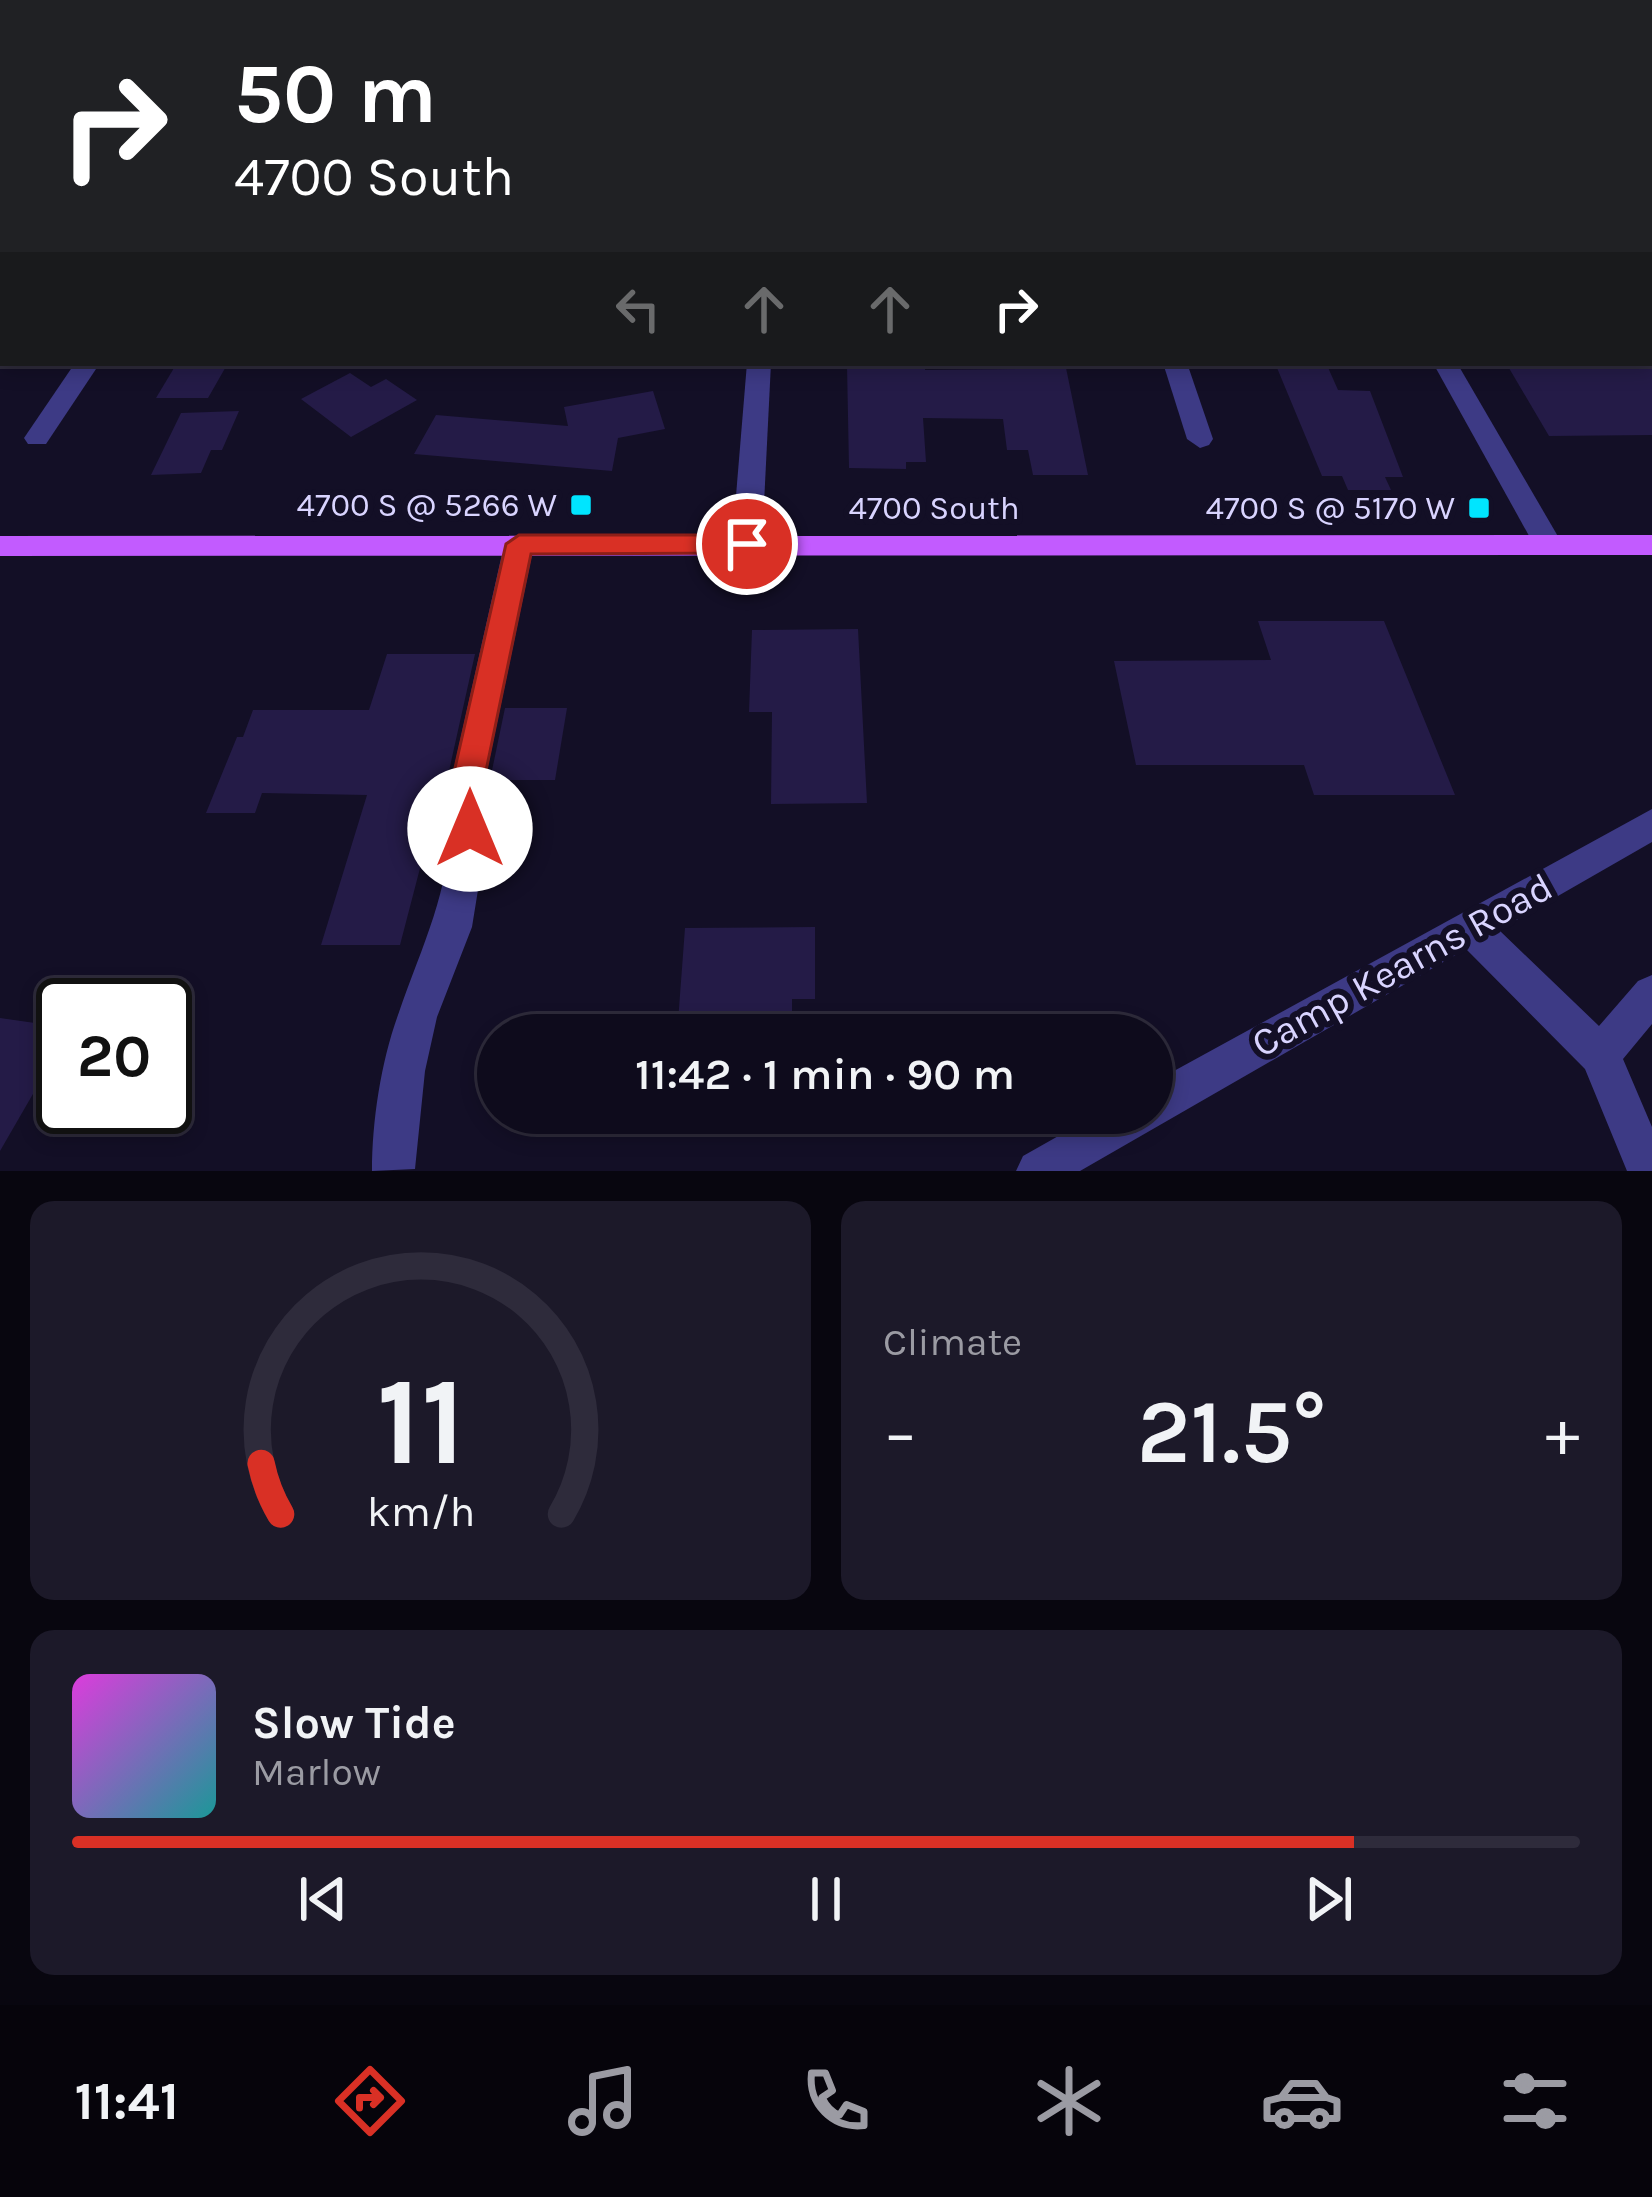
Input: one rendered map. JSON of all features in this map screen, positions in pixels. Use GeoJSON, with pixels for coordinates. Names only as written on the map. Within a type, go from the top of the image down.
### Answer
{"type":"FeatureCollection","features":[{"type":"Feature","properties":{"kind":"main road","name":"4700 South"},"geometry":{"type":"LineString","coordinates":[[0,546],[1652,545]]}},
{"type":"Feature","properties":{"kind":"street"},"geometry":{"type":"LineString","coordinates":[[37,438],[86,366]]}},
{"type":"Feature","properties":{"kind":"street"},"geometry":{"type":"LineString","coordinates":[[747,544],[759,366]]}},
{"type":"Feature","properties":{"kind":"street"},"geometry":{"type":"LineString","coordinates":[[1176,366],[1200,439]]}},
{"type":"Feature","properties":{"kind":"street"},"geometry":{"type":"LineString","coordinates":[[1446,366],[1548,545]]}},
{"type":"Feature","properties":{"kind":"street"},"geometry":{"type":"LineString","coordinates":[[393,1169],[404,1071],[417,1017],[453,927],[470,829],[466,790],[519,544]]}},
{"type":"Feature","properties":{"kind":"street","name":"Camp Kearns Road"},"geometry":{"type":"LineString","coordinates":[[1173,1094],[1652,824]]}},
{"type":"Feature","properties":{"kind":"street"},"geometry":{"type":"LineString","coordinates":[[1469,926],[1600,1055],[1649,1171]]}},
{"type":"Feature","properties":{"kind":"street"},"geometry":{"type":"LineString","coordinates":[[1600,1055],[1652,994]]}},
{"type":"Feature","properties":{"kind":"street"},"geometry":{"type":"LineString","coordinates":[[1038,1171],[1103,1134]]}},
{"type":"Feature","properties":{"kind":"building"},"geometry":{"type":"Polygon","coordinates":[[[175,366],[226,366],[208,398],[156,398],[175,366]]]}},
{"type":"Feature","properties":{"kind":"building"},"geometry":{"type":"Polygon","coordinates":[[[847,366],[925,366],[925,370],[1066,366],[1088,475],[1033,475],[1028,450],[1007,450],[1003,419],[923,418],[926,462],[906,462],[906,469],[849,468],[847,366]]]}},
{"type":"Feature","properties":{"kind":"building"},"geometry":{"type":"Polygon","coordinates":[[[1276,366],[1327,366],[1338,390],[1370,391],[1403,477],[1385,477],[1391,490],[1348,490],[1342,476],[1322,476],[1276,366]]]}},
{"type":"Feature","properties":{"kind":"building"},"geometry":{"type":"Polygon","coordinates":[[[1508,366],[1652,366],[1652,435],[1549,436],[1508,366]]]}},
{"type":"Feature","properties":{"kind":"building"},"geometry":{"type":"Polygon","coordinates":[[[350,373],[371,387],[386,379],[417,400],[351,437],[301,399],[350,373]]]}},
{"type":"Feature","properties":{"kind":"building"},"geometry":{"type":"Polygon","coordinates":[[[653,391],[665,429],[618,438],[612,471],[414,454],[436,415],[568,426],[564,407],[653,391]]]}},
{"type":"Feature","properties":{"kind":"building"},"geometry":{"type":"Polygon","coordinates":[[[239,411],[222,450],[211,450],[201,473],[151,475],[181,413],[239,411]]]}},
{"type":"Feature","properties":{"kind":"building"},"geometry":{"type":"Polygon","coordinates":[[[1258,621],[1384,621],[1455,795],[1314,795],[1304,765],[1136,765],[1114,661],[1271,660],[1258,621]]]}},
{"type":"Feature","properties":{"kind":"building"},"geometry":{"type":"Polygon","coordinates":[[[858,629],[867,803],[771,804],[772,712],[749,712],[752,630],[858,629]]]}},
{"type":"Feature","properties":{"kind":"building"},"geometry":{"type":"Polygon","coordinates":[[[387,654],[475,654],[447,780],[443,780],[400,945],[321,945],[367,795],[262,793],[255,813],[206,813],[253,710],[369,710],[387,654]]]}},
{"type":"Feature","properties":{"kind":"building"},"geometry":{"type":"Polygon","coordinates":[[[505,708],[567,708],[555,780],[490,780],[505,708]]]}},
{"type":"Feature","properties":{"kind":"building"},"geometry":{"type":"Polygon","coordinates":[[[815,927],[815,999],[792,999],[792,1014],[679,1014],[685,928],[815,927]]]}},
{"type":"Feature","properties":{"kind":"building"},"geometry":{"type":"Polygon","coordinates":[[[0,1018],[36,1023],[36,1089],[0,1151],[0,1018]]]}},
{"type":"Feature","properties":{"kind":"place","name":"4700 S @ 5266 W"},"geometry":{"type":"Point","coordinates":[581,505]}},
{"type":"Feature","properties":{"kind":"place","name":"4700 S @ 5170 W"},"geometry":{"type":"Point","coordinates":[1479,508]}},
{"type":"Feature","properties":{"kind":"route"},"geometry":{"type":"LineString","coordinates":[[470,829],[466,790],[519,544],[747,544]]}}]}
